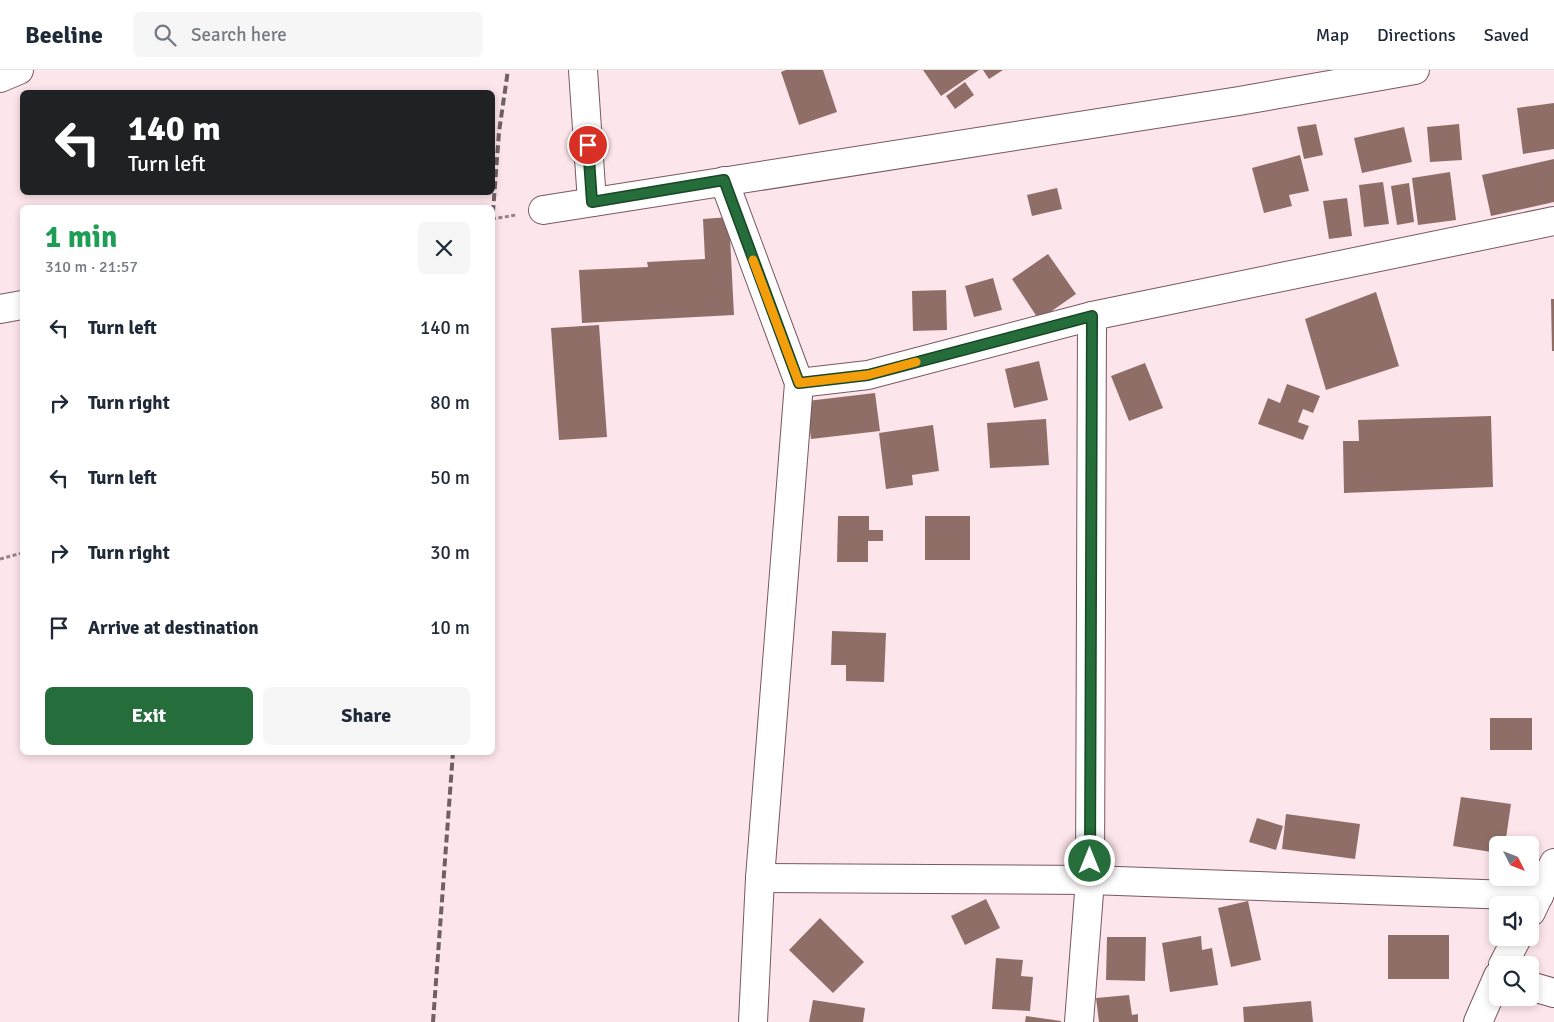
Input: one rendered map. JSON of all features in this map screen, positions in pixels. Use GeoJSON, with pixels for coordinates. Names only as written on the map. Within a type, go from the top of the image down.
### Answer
{"type":"FeatureCollection","features":[{"type":"Feature","properties":{"kind":"street"},"geometry":{"type":"LineString","coordinates":[[0,78],[19,70]]}},
{"type":"Feature","properties":{"kind":"street"},"geometry":{"type":"LineString","coordinates":[[583,70],[592,202]]}},
{"type":"Feature","properties":{"kind":"street"},"geometry":{"type":"LineString","coordinates":[[542,210],[724,180],[1239,101],[1415,70]]}},
{"type":"Feature","properties":{"kind":"street"},"geometry":{"type":"LineString","coordinates":[[724,180],[799,383],[760,878],[753,1022]]}},
{"type":"Feature","properties":{"kind":"street"},"geometry":{"type":"LineString","coordinates":[[799,383],[868,375],[1092,316],[1554,221]]}},
{"type":"Feature","properties":{"kind":"street"},"geometry":{"type":"LineString","coordinates":[[0,309],[20,305]]}},
{"type":"Feature","properties":{"kind":"street"},"geometry":{"type":"LineString","coordinates":[[1079,1022],[1090,880],[1092,316]]}},
{"type":"Feature","properties":{"kind":"street"},"geometry":{"type":"LineString","coordinates":[[1538,896],[1554,863]]}},
{"type":"Feature","properties":{"kind":"street"},"geometry":{"type":"LineString","coordinates":[[760,878],[1090,880],[1489,902]]}},
{"type":"Feature","properties":{"kind":"street"},"geometry":{"type":"LineString","coordinates":[[1539,989],[1554,993]]}},
{"type":"Feature","properties":{"kind":"street"},"geometry":{"type":"LineString","coordinates":[[1478,1022],[1489,997]]}},
{"type":"Feature","properties":{"kind":"path"},"geometry":{"type":"LineString","coordinates":[[0,558],[20,554]]}},
{"type":"Feature","properties":{"kind":"building"},"geometry":{"type":"Polygon","coordinates":[[[786,70],[823,70],[837,112],[799,125],[781,72],[786,70]]]}},
{"type":"Feature","properties":{"kind":"building"},"geometry":{"type":"Polygon","coordinates":[[[923,70],[979,70],[941,96],[923,70]]]}},
{"type":"Feature","properties":{"kind":"building"},"geometry":{"type":"Polygon","coordinates":[[[983,70],[1003,70],[989,79],[983,70]]]}},
{"type":"Feature","properties":{"kind":"building"},"geometry":{"type":"Polygon","coordinates":[[[965,82],[974,95],[955,109],[946,96],[965,82]]]}},
{"type":"Feature","properties":{"kind":"building"},"geometry":{"type":"Polygon","coordinates":[[[1554,103],[1554,149],[1523,154],[1517,108],[1554,103]]]}},
{"type":"Feature","properties":{"kind":"building"},"geometry":{"type":"Polygon","coordinates":[[[1316,124],[1323,155],[1304,159],[1297,127],[1316,124]]]}},
{"type":"Feature","properties":{"kind":"building"},"geometry":{"type":"Polygon","coordinates":[[[1459,124],[1462,160],[1430,162],[1427,127],[1459,124]]]}},
{"type":"Feature","properties":{"kind":"building"},"geometry":{"type":"Polygon","coordinates":[[[1404,127],[1412,162],[1362,173],[1354,138],[1404,127]]]}},
{"type":"Feature","properties":{"kind":"building"},"geometry":{"type":"Polygon","coordinates":[[[1300,155],[1309,191],[1289,195],[1292,206],[1264,213],[1252,168],[1300,155]]]}},
{"type":"Feature","properties":{"kind":"building"},"geometry":{"type":"Polygon","coordinates":[[[1554,159],[1554,202],[1491,216],[1482,175],[1554,159]]]}},
{"type":"Feature","properties":{"kind":"building"},"geometry":{"type":"Polygon","coordinates":[[[1450,172],[1456,220],[1418,225],[1412,178],[1450,172]]]}},
{"type":"Feature","properties":{"kind":"building"},"geometry":{"type":"Polygon","coordinates":[[[1383,182],[1389,224],[1364,227],[1359,185],[1383,182]]]}},
{"type":"Feature","properties":{"kind":"building"},"geometry":{"type":"Polygon","coordinates":[[[1409,183],[1414,222],[1397,225],[1391,186],[1409,183]]]}},
{"type":"Feature","properties":{"kind":"building"},"geometry":{"type":"Polygon","coordinates":[[[1057,188],[1062,209],[1032,216],[1027,195],[1057,188]]]}},
{"type":"Feature","properties":{"kind":"building"},"geometry":{"type":"Polygon","coordinates":[[[1347,198],[1352,236],[1329,239],[1323,201],[1347,198]]]}},
{"type":"Feature","properties":{"kind":"building"},"geometry":{"type":"Polygon","coordinates":[[[729,217],[734,315],[582,323],[579,270],[648,267],[647,262],[705,259],[703,219],[729,217]]]}},
{"type":"Feature","properties":{"kind":"building"},"geometry":{"type":"Polygon","coordinates":[[[1048,254],[1076,294],[1039,320],[1012,279],[1048,254]]]}},
{"type":"Feature","properties":{"kind":"building"},"geometry":{"type":"Polygon","coordinates":[[[993,278],[1002,310],[974,317],[965,286],[993,278]]]}},
{"type":"Feature","properties":{"kind":"building"},"geometry":{"type":"Polygon","coordinates":[[[946,290],[947,330],[913,331],[912,291],[946,290]]]}},
{"type":"Feature","properties":{"kind":"building"},"geometry":{"type":"Polygon","coordinates":[[[1376,292],[1399,366],[1326,390],[1305,319],[1376,292]]]}},
{"type":"Feature","properties":{"kind":"building"},"geometry":{"type":"Polygon","coordinates":[[[1551,299],[1554,299],[1554,351],[1552,351],[1551,299]]]}},
{"type":"Feature","properties":{"kind":"building"},"geometry":{"type":"Polygon","coordinates":[[[599,325],[607,437],[559,440],[551,328],[599,325]]]}},
{"type":"Feature","properties":{"kind":"building"},"geometry":{"type":"Polygon","coordinates":[[[1039,361],[1048,400],[1014,408],[1005,369],[1039,361]]]}},
{"type":"Feature","properties":{"kind":"building"},"geometry":{"type":"Polygon","coordinates":[[[1145,363],[1163,408],[1129,421],[1111,376],[1145,363]]]}},
{"type":"Feature","properties":{"kind":"building"},"geometry":{"type":"Polygon","coordinates":[[[1287,384],[1320,396],[1313,413],[1303,409],[1298,422],[1309,426],[1303,440],[1258,424],[1268,398],[1280,403],[1287,384]]]}},
{"type":"Feature","properties":{"kind":"building"},"geometry":{"type":"Polygon","coordinates":[[[875,393],[880,431],[811,439],[807,401],[875,393]]]}},
{"type":"Feature","properties":{"kind":"building"},"geometry":{"type":"Polygon","coordinates":[[[1491,416],[1493,487],[1344,493],[1343,441],[1359,441],[1358,420],[1491,416]]]}},
{"type":"Feature","properties":{"kind":"building"},"geometry":{"type":"Polygon","coordinates":[[[1046,419],[1049,465],[990,468],[987,423],[1046,419]]]}},
{"type":"Feature","properties":{"kind":"building"},"geometry":{"type":"Polygon","coordinates":[[[933,425],[939,471],[912,475],[913,485],[886,489],[879,433],[933,425]]]}},
{"type":"Feature","properties":{"kind":"building"},"geometry":{"type":"Polygon","coordinates":[[[838,516],[869,516],[869,530],[883,530],[883,541],[868,541],[868,562],[837,562],[838,516]]]}},
{"type":"Feature","properties":{"kind":"building"},"geometry":{"type":"Polygon","coordinates":[[[925,516],[970,516],[970,560],[925,560],[925,516]]]}},
{"type":"Feature","properties":{"kind":"building"},"geometry":{"type":"Polygon","coordinates":[[[832,631],[886,633],[884,682],[846,681],[846,665],[831,665],[832,631]]]}},
{"type":"Feature","properties":{"kind":"building"},"geometry":{"type":"Polygon","coordinates":[[[1490,718],[1532,718],[1532,750],[1490,750],[1490,718]]]}},
{"type":"Feature","properties":{"kind":"building"},"geometry":{"type":"Polygon","coordinates":[[[1461,797],[1511,804],[1506,836],[1489,836],[1489,852],[1453,846],[1461,797]]]}},
{"type":"Feature","properties":{"kind":"building"},"geometry":{"type":"Polygon","coordinates":[[[1286,814],[1360,824],[1355,859],[1282,849],[1286,814]]]}},
{"type":"Feature","properties":{"kind":"building"},"geometry":{"type":"Polygon","coordinates":[[[1257,818],[1283,826],[1276,850],[1249,842],[1257,818]]]}},
{"type":"Feature","properties":{"kind":"building"},"geometry":{"type":"Polygon","coordinates":[[[986,899],[1000,928],[965,945],[951,916],[986,899]]]}},
{"type":"Feature","properties":{"kind":"building"},"geometry":{"type":"Polygon","coordinates":[[[1248,901],[1261,960],[1231,967],[1218,908],[1248,901]]]}},
{"type":"Feature","properties":{"kind":"building"},"geometry":{"type":"Polygon","coordinates":[[[820,918],[864,962],[833,993],[789,950],[820,918]]]}},
{"type":"Feature","properties":{"kind":"building"},"geometry":{"type":"Polygon","coordinates":[[[1388,935],[1449,935],[1449,979],[1388,979],[1388,935]]]}},
{"type":"Feature","properties":{"kind":"building"},"geometry":{"type":"Polygon","coordinates":[[[1201,936],[1202,950],[1212,948],[1218,985],[1170,992],[1162,943],[1201,936]]]}},
{"type":"Feature","properties":{"kind":"building"},"geometry":{"type":"Polygon","coordinates":[[[1107,937],[1146,937],[1145,981],[1106,980],[1107,937]]]}},
{"type":"Feature","properties":{"kind":"building"},"geometry":{"type":"Polygon","coordinates":[[[996,958],[1023,960],[1021,976],[1033,977],[1030,1011],[992,1009],[996,958]]]}},
{"type":"Feature","properties":{"kind":"building"},"geometry":{"type":"Polygon","coordinates":[[[1129,995],[1132,1015],[1138,1014],[1138,1022],[1099,1022],[1096,998],[1129,995]]]}},
{"type":"Feature","properties":{"kind":"building"},"geometry":{"type":"Polygon","coordinates":[[[813,1000],[865,1008],[863,1022],[809,1022],[813,1000]]]}},
{"type":"Feature","properties":{"kind":"building"},"geometry":{"type":"Polygon","coordinates":[[[1311,1001],[1313,1022],[1244,1022],[1243,1007],[1311,1001]]]}},
{"type":"Feature","properties":{"kind":"building"},"geometry":{"type":"Polygon","coordinates":[[[1026,1016],[1061,1021],[1061,1022],[1025,1022],[1026,1016]]]}},
{"type":"Feature","properties":{"kind":"railway"},"geometry":{"type":"LineString","coordinates":[[495,185],[499,132],[508,70]]}},
{"type":"Feature","properties":{"kind":"railway"},"geometry":{"type":"LineString","coordinates":[[494,195],[494,205]]}},
{"type":"Feature","properties":{"kind":"railway"},"geometry":{"type":"LineString","coordinates":[[433,1022],[453,755]]}},
{"type":"Feature","properties":{"kind":"slow traffic"},"geometry":{"type":"LineString","coordinates":[[753,260],[799,383],[868,375],[916,362]]}},
{"type":"Feature","properties":{"kind":"route"},"geometry":{"type":"LineString","coordinates":[[588,145],[592,202],[724,180],[799,383],[868,375],[1092,316],[1090,861]]}}]}
